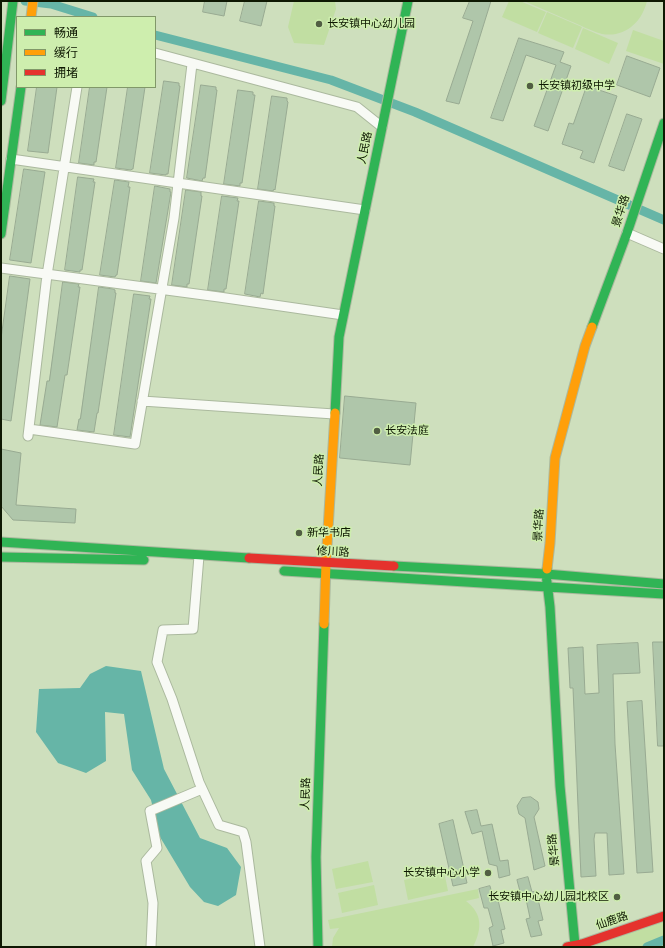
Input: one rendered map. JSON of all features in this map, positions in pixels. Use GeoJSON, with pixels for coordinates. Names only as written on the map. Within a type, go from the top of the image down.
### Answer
{"type":"FeatureCollection","features":[{"type":"Feature","properties":{"kind":"street"},"geometry":{"type":"LineString","coordinates":[[31,14],[33,1]]}},
{"type":"Feature","properties":{"kind":"street","name":"人民路"},"geometry":{"type":"LineString","coordinates":[[318,947],[316,857],[326,563],[339,336],[408,1]]}},
{"type":"Feature","properties":{"kind":"street"},"geometry":{"type":"LineString","coordinates":[[1,101],[13,4]]}},
{"type":"Feature","properties":{"kind":"street"},"geometry":{"type":"LineString","coordinates":[[156,53],[357,107],[382,125]]}},
{"type":"Feature","properties":{"kind":"street"},"geometry":{"type":"LineString","coordinates":[[77,88],[48,275],[29,433],[135,444],[174,218],[192,64]]}},
{"type":"Feature","properties":{"kind":"street"},"geometry":{"type":"LineString","coordinates":[[1,234],[21,88]]}},
{"type":"Feature","properties":{"kind":"street","name":"景华路"},"geometry":{"type":"LineString","coordinates":[[571,946],[550,607],[546,574],[550,543],[554,458],[585,346],[627,233],[664,123]]}},
{"type":"Feature","properties":{"kind":"street"},"geometry":{"type":"LineString","coordinates":[[11,159],[365,210]]}},
{"type":"Feature","properties":{"kind":"street"},"geometry":{"type":"LineString","coordinates":[[627,233],[664,249]]}},
{"type":"Feature","properties":{"kind":"street"},"geometry":{"type":"LineString","coordinates":[[1,268],[343,315]]}},
{"type":"Feature","properties":{"kind":"street"},"geometry":{"type":"LineString","coordinates":[[142,401],[334,414]]}},
{"type":"Feature","properties":{"kind":"street","name":"修川路"},"geometry":{"type":"LineString","coordinates":[[1,542],[155,551],[199,562],[326,563],[546,574],[664,584]]}},
{"type":"Feature","properties":{"kind":"street"},"geometry":{"type":"LineString","coordinates":[[1,557],[162,562]]}},
{"type":"Feature","properties":{"kind":"street"},"geometry":{"type":"LineString","coordinates":[[199,562],[193,629],[163,630],[157,662],[172,699],[202,789],[219,825],[243,832],[246,842],[260,947]]}},
{"type":"Feature","properties":{"kind":"street","name":"修川路"},"geometry":{"type":"LineString","coordinates":[[278,571],[664,594]]}},
{"type":"Feature","properties":{"kind":"street"},"geometry":{"type":"LineString","coordinates":[[151,947],[153,903],[146,861],[157,848],[150,811],[202,789]]}},
{"type":"Feature","properties":{"kind":"street","name":"仙鹿路"},"geometry":{"type":"LineString","coordinates":[[571,946],[664,916]]}},
{"type":"Feature","properties":{"kind":"green space"},"geometry":{"type":"Polygon","coordinates":[[[294,1],[335,1],[336,9],[324,45],[294,43],[288,27],[294,1]]]}},
{"type":"Feature","properties":{"kind":"green space"},"geometry":{"type":"Polygon","coordinates":[[[509,1],[520,1],[546,12],[537,32],[502,17],[509,1]]]}},
{"type":"Feature","properties":{"kind":"green space"},"geometry":{"type":"Polygon","coordinates":[[[524,1],[647,1],[645,9],[637,22],[625,31],[610,35],[594,31],[524,1]]]}},
{"type":"Feature","properties":{"kind":"green space"},"geometry":{"type":"Polygon","coordinates":[[[547,12],[582,27],[573,48],[538,33],[547,12]]]}},
{"type":"Feature","properties":{"kind":"green space"},"geometry":{"type":"Polygon","coordinates":[[[583,28],[618,43],[609,64],[575,49],[583,28]]]}},
{"type":"Feature","properties":{"kind":"green space"},"geometry":{"type":"Polygon","coordinates":[[[633,30],[664,41],[664,64],[626,51],[633,30]]]}},
{"type":"Feature","properties":{"kind":"green space"},"geometry":{"type":"Polygon","coordinates":[[[368,861],[373,882],[336,889],[332,869],[368,861]]]}},
{"type":"Feature","properties":{"kind":"green space"},"geometry":{"type":"Polygon","coordinates":[[[444,871],[448,891],[408,900],[404,880],[444,871]]]}},
{"type":"Feature","properties":{"kind":"green space"},"geometry":{"type":"Polygon","coordinates":[[[374,885],[378,905],[342,913],[338,893],[374,885]]]}},
{"type":"Feature","properties":{"kind":"green space"},"geometry":{"type":"Polygon","coordinates":[[[478,889],[479,898],[466,901],[476,911],[479,922],[478,934],[473,947],[332,947],[333,938],[339,928],[330,929],[328,920],[478,889]]]}},
{"type":"Feature","properties":{"kind":"green space"},"geometry":{"type":"Polygon","coordinates":[[[664,919],[664,947],[585,947],[664,919]]]}},
{"type":"Feature","properties":{"kind":"water"},"geometry":{"type":"Polygon","coordinates":[[[106,666],[141,671],[164,769],[200,838],[227,848],[241,867],[236,895],[218,906],[204,902],[190,887],[160,837],[151,800],[132,770],[124,714],[105,712],[106,761],[86,773],[58,763],[36,732],[39,689],[80,688],[90,674],[106,666]]]}},
{"type":"Feature","properties":{"kind":"building"},"geometry":{"type":"Polygon","coordinates":[[[205,1],[227,1],[224,16],[203,12],[205,1]]]}},
{"type":"Feature","properties":{"kind":"building"},"geometry":{"type":"Polygon","coordinates":[[[245,1],[267,1],[261,26],[240,21],[245,1]]]}},
{"type":"Feature","properties":{"kind":"building"},"geometry":{"type":"Polygon","coordinates":[[[470,1],[491,1],[459,104],[446,101],[473,21],[463,18],[470,1]]]}},
{"type":"Feature","properties":{"kind":"building"},"geometry":{"type":"Polygon","coordinates":[[[519,38],[564,52],[560,62],[571,66],[548,131],[534,126],[556,65],[526,55],[503,121],[491,118],[519,38]]]}},
{"type":"Feature","properties":{"kind":"building"},"geometry":{"type":"Polygon","coordinates":[[[627,56],[660,68],[650,97],[617,85],[627,56]]]}},
{"type":"Feature","properties":{"kind":"building"},"geometry":{"type":"Polygon","coordinates":[[[164,81],[179,83],[180,86],[168,174],[166,175],[150,173],[164,81]]]}},
{"type":"Feature","properties":{"kind":"building"},"geometry":{"type":"Polygon","coordinates":[[[201,85],[216,87],[217,90],[205,178],[203,178],[202,181],[187,178],[201,85]]]}},
{"type":"Feature","properties":{"kind":"building"},"geometry":{"type":"Polygon","coordinates":[[[587,86],[617,96],[594,163],[580,158],[583,151],[562,144],[569,123],[573,124],[587,86]]]}},
{"type":"Feature","properties":{"kind":"building"},"geometry":{"type":"Polygon","coordinates":[[[37,88],[57,88],[48,153],[28,151],[37,88]]]}},
{"type":"Feature","properties":{"kind":"building"},"geometry":{"type":"Polygon","coordinates":[[[90,88],[107,88],[96,162],[94,162],[94,165],[79,163],[90,88]]]}},
{"type":"Feature","properties":{"kind":"building"},"geometry":{"type":"Polygon","coordinates":[[[128,88],[145,88],[133,169],[116,168],[128,88]]]}},
{"type":"Feature","properties":{"kind":"building"},"geometry":{"type":"Polygon","coordinates":[[[238,90],[253,92],[253,95],[255,95],[242,183],[240,183],[240,186],[224,184],[238,90]]]}},
{"type":"Feature","properties":{"kind":"building"},"geometry":{"type":"Polygon","coordinates":[[[272,96],[287,98],[288,102],[275,190],[274,189],[273,191],[258,189],[272,96]]]}},
{"type":"Feature","properties":{"kind":"building"},"geometry":{"type":"Polygon","coordinates":[[[627,114],[642,119],[624,171],[609,166],[627,114]]]}},
{"type":"Feature","properties":{"kind":"building"},"geometry":{"type":"Polygon","coordinates":[[[24,169],[45,172],[31,263],[10,260],[24,169]]]}},
{"type":"Feature","properties":{"kind":"building"},"geometry":{"type":"Polygon","coordinates":[[[78,177],[94,179],[93,182],[95,182],[82,270],[80,270],[80,272],[65,270],[78,177]]]}},
{"type":"Feature","properties":{"kind":"building"},"geometry":{"type":"Polygon","coordinates":[[[115,180],[129,182],[128,187],[130,187],[117,275],[115,277],[100,275],[115,180]]]}},
{"type":"Feature","properties":{"kind":"building"},"geometry":{"type":"Polygon","coordinates":[[[155,186],[170,189],[171,192],[156,283],[141,281],[155,186]]]}},
{"type":"Feature","properties":{"kind":"building"},"geometry":{"type":"Polygon","coordinates":[[[186,190],[201,192],[202,196],[189,284],[187,284],[187,287],[172,285],[186,190]]]}},
{"type":"Feature","properties":{"kind":"building"},"geometry":{"type":"Polygon","coordinates":[[[222,196],[238,198],[237,201],[239,201],[226,289],[224,289],[224,292],[208,290],[222,196]]]}},
{"type":"Feature","properties":{"kind":"building"},"geometry":{"type":"Polygon","coordinates":[[[259,201],[274,203],[275,206],[263,294],[261,293],[260,297],[245,294],[259,201]]]}},
{"type":"Feature","properties":{"kind":"building"},"geometry":{"type":"Polygon","coordinates":[[[10,276],[30,279],[11,421],[1,419],[1,339],[10,276]]]}},
{"type":"Feature","properties":{"kind":"building"},"geometry":{"type":"Polygon","coordinates":[[[63,282],[79,284],[78,287],[80,287],[67,375],[65,375],[57,427],[40,425],[47,381],[49,381],[63,282]]]}},
{"type":"Feature","properties":{"kind":"building"},"geometry":{"type":"Polygon","coordinates":[[[99,287],[113,289],[116,293],[94,432],[77,430],[80,419],[99,287]]]}},
{"type":"Feature","properties":{"kind":"building"},"geometry":{"type":"Polygon","coordinates":[[[134,294],[150,296],[149,299],[151,299],[130,437],[114,435],[134,294]]]}},
{"type":"Feature","properties":{"kind":"building","name":"长安法庭"},"geometry":{"type":"Polygon","coordinates":[[[345,396],[416,403],[410,465],[340,458],[345,396]]]}},
{"type":"Feature","properties":{"kind":"building"},"geometry":{"type":"Polygon","coordinates":[[[1,449],[21,453],[16,505],[76,509],[75,523],[13,520],[1,506],[1,449]]]}},
{"type":"Feature","properties":{"kind":"building"},"geometry":{"type":"Polygon","coordinates":[[[653,642],[664,642],[664,746],[658,746],[653,642]]]}},
{"type":"Feature","properties":{"kind":"building"},"geometry":{"type":"Polygon","coordinates":[[[638,643],[640,673],[613,674],[615,744],[624,874],[609,875],[607,833],[595,833],[596,876],[581,877],[573,688],[570,688],[568,648],[583,647],[585,694],[599,693],[597,645],[638,643]]]}},
{"type":"Feature","properties":{"kind":"building"},"geometry":{"type":"Polygon","coordinates":[[[642,701],[653,872],[637,873],[627,702],[642,701]]]}},
{"type":"Feature","properties":{"kind":"building"},"geometry":{"type":"Polygon","coordinates":[[[531,797],[538,802],[539,809],[534,817],[545,866],[534,870],[525,818],[519,814],[517,806],[522,798],[531,797]]]}},
{"type":"Feature","properties":{"kind":"building"},"geometry":{"type":"Polygon","coordinates":[[[477,810],[481,826],[492,824],[500,861],[508,860],[510,875],[499,878],[497,866],[489,864],[482,831],[472,834],[465,812],[477,810]]]}},
{"type":"Feature","properties":{"kind":"building"},"geometry":{"type":"Polygon","coordinates":[[[453,820],[467,883],[453,886],[439,824],[453,820]]]}},
{"type":"Feature","properties":{"kind":"building"},"geometry":{"type":"Polygon","coordinates":[[[528,877],[532,892],[536,891],[543,920],[538,921],[542,935],[531,937],[526,919],[530,918],[526,899],[522,899],[517,880],[528,877]]]}},
{"type":"Feature","properties":{"kind":"building"},"geometry":{"type":"Polygon","coordinates":[[[490,886],[494,901],[498,900],[505,929],[501,930],[504,943],[493,946],[489,928],[493,926],[488,908],[484,908],[479,889],[490,886]]]}},
{"type":"Feature","properties":{"kind":"waterway"},"geometry":{"type":"LineString","coordinates":[[25,1],[51,4],[90,16]]}},
{"type":"Feature","properties":{"kind":"waterway"},"geometry":{"type":"LineString","coordinates":[[156,35],[331,80],[415,112],[664,220]]}},
{"type":"Feature","properties":{"kind":"waterway"},"geometry":{"type":"LineString","coordinates":[[647,947],[664,940]]}},
{"type":"Feature","properties":{"kind":"traffic: fast"},"geometry":{"type":"LineString","coordinates":[[1,101],[13,1]]}},
{"type":"Feature","properties":{"kind":"traffic: fast"},"geometry":{"type":"LineString","coordinates":[[335,413],[339,337],[408,1]]}},
{"type":"Feature","properties":{"kind":"traffic: fast"},"geometry":{"type":"LineString","coordinates":[[1,234],[21,88]]}},
{"type":"Feature","properties":{"kind":"traffic: fast"},"geometry":{"type":"LineString","coordinates":[[592,327],[627,233],[664,123]]}},
{"type":"Feature","properties":{"kind":"traffic: fast"},"geometry":{"type":"LineString","coordinates":[[1,542],[249,558]]}},
{"type":"Feature","properties":{"kind":"traffic: fast"},"geometry":{"type":"LineString","coordinates":[[1,557],[144,560]]}},
{"type":"Feature","properties":{"kind":"traffic: fast"},"geometry":{"type":"LineString","coordinates":[[394,566],[546,574],[664,584]]}},
{"type":"Feature","properties":{"kind":"traffic: fast"},"geometry":{"type":"LineString","coordinates":[[547,569],[546,574],[550,607],[560,786],[575,945]]}},
{"type":"Feature","properties":{"kind":"traffic: fast"},"geometry":{"type":"LineString","coordinates":[[284,571],[664,594]]}},
{"type":"Feature","properties":{"kind":"traffic: fast"},"geometry":{"type":"LineString","coordinates":[[318,947],[316,857],[324,624]]}},
{"type":"Feature","properties":{"kind":"traffic: slow"},"geometry":{"type":"LineString","coordinates":[[31,16],[33,1]]}},
{"type":"Feature","properties":{"kind":"traffic: slow"},"geometry":{"type":"LineString","coordinates":[[547,569],[555,458],[585,346],[592,327]]}},
{"type":"Feature","properties":{"kind":"traffic: slow"},"geometry":{"type":"LineString","coordinates":[[324,624],[335,413]]}},
{"type":"Feature","properties":{"kind":"traffic: jam"},"geometry":{"type":"LineString","coordinates":[[249,558],[394,566]]}},
{"type":"Feature","properties":{"kind":"traffic: jam"},"geometry":{"type":"LineString","coordinates":[[567,947],[582,944],[664,916]]}},
{"type":"Feature","properties":{"kind":"place","name":"长安镇中心幼儿园"},"geometry":{"type":"Point","coordinates":[319,24]}},
{"type":"Feature","properties":{"kind":"place","name":"长安镇初级中学"},"geometry":{"type":"Point","coordinates":[530,86]}},
{"type":"Feature","properties":{"kind":"place","name":"长安法庭"},"geometry":{"type":"Point","coordinates":[377,431]}},
{"type":"Feature","properties":{"kind":"place","name":"新华书店"},"geometry":{"type":"Point","coordinates":[299,533]}},
{"type":"Feature","properties":{"kind":"place","name":"长安镇中心小学"},"geometry":{"type":"Point","coordinates":[488,873]}},
{"type":"Feature","properties":{"kind":"place","name":"长安镇中心幼儿园北校区"},"geometry":{"type":"Point","coordinates":[617,897]}}]}
